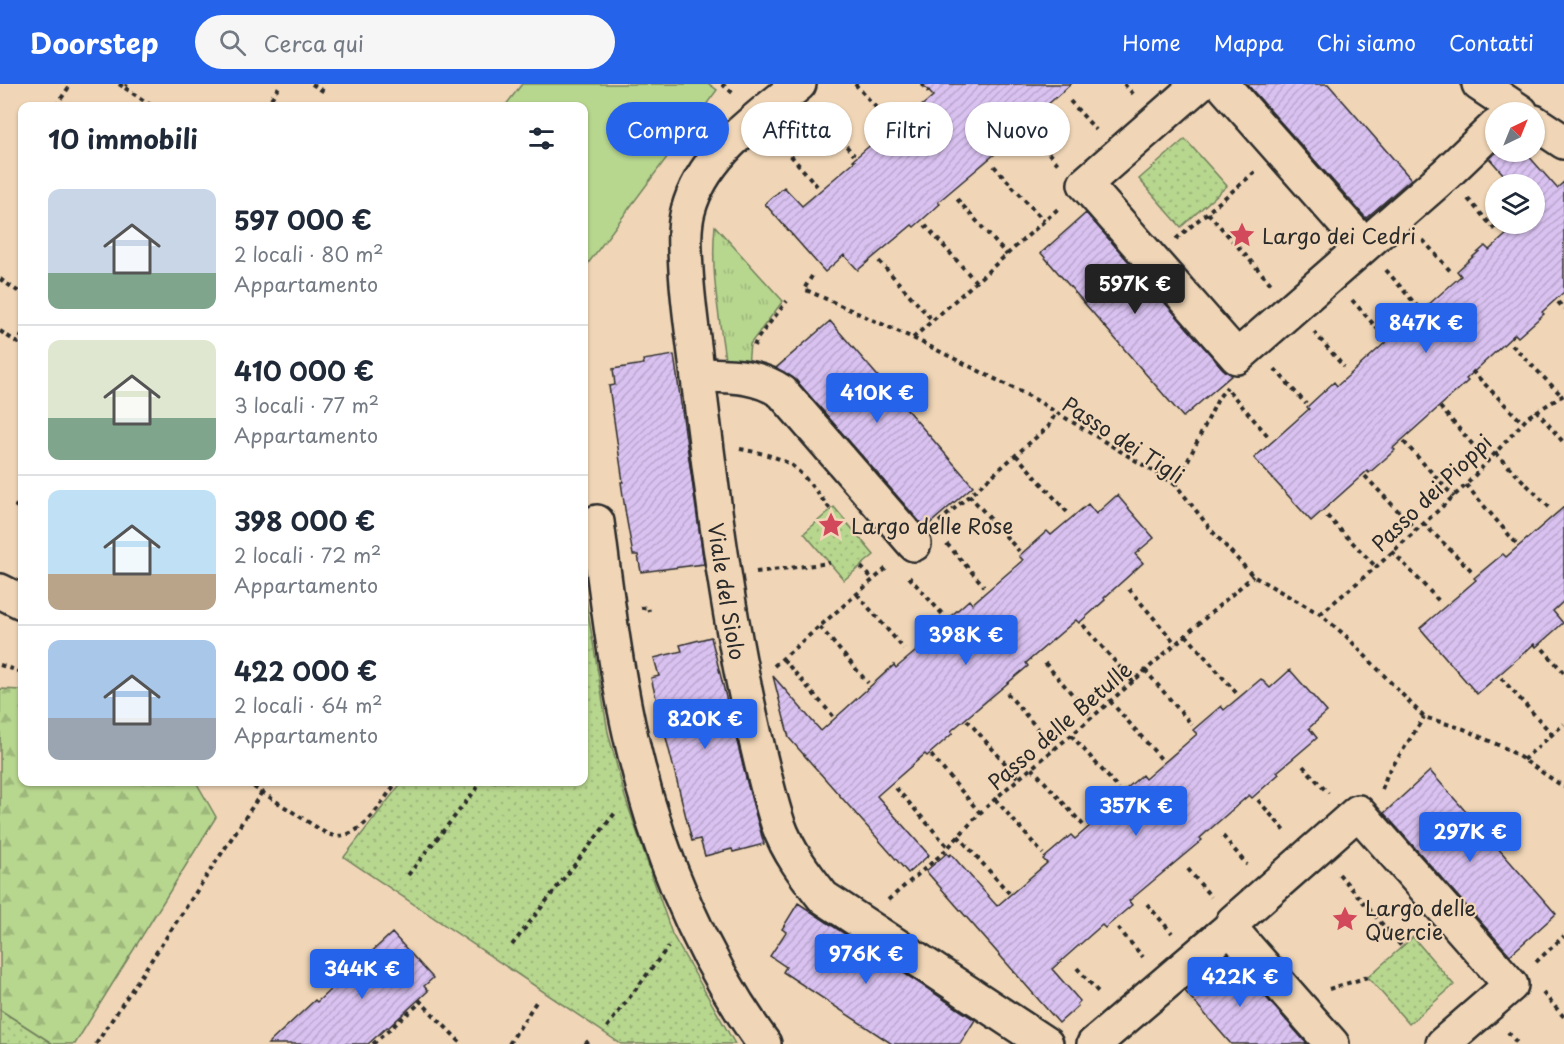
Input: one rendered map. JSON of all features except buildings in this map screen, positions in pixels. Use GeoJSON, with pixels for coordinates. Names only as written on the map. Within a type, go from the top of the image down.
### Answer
{"type":"FeatureCollection","features":[{"type":"Feature","properties":{"kind":"lane"},"geometry":{"type":"LineString","coordinates":[[1199,84],[1083,186],[1152,260],[1245,350],[1485,141]]}},
{"type":"Feature","properties":{"kind":"lane"},"geometry":{"type":"LineString","coordinates":[[1222,84],[1364,245]]}},
{"type":"Feature","properties":{"kind":"lane"},"geometry":{"type":"LineString","coordinates":[[1479,84],[1499,102]]}},
{"type":"Feature","properties":{"kind":"lane","name":"Viale del Siolo"},"geometry":{"type":"LineString","coordinates":[[807,97],[734,139],[718,155],[699,180],[692,196],[685,224],[687,290],[727,598],[740,671],[762,766],[779,825],[789,849],[801,870],[830,901],[1046,1044]]}},
{"type":"Feature","properties":{"kind":"lane"},"geometry":{"type":"LineString","coordinates":[[1545,132],[1564,142]]}},
{"type":"Feature","properties":{"kind":"lane"},"geometry":{"type":"LineString","coordinates":[[698,375],[752,378],[769,383],[782,392],[930,543]]}},
{"type":"Feature","properties":{"kind":"lane"},"geometry":{"type":"LineString","coordinates":[[597,522],[628,724],[646,796],[695,930],[739,1009],[764,1044]]}},
{"type":"Feature","properties":{"kind":"lane"},"geometry":{"type":"LineString","coordinates":[[0,591],[18,600]]}},
{"type":"Feature","properties":{"kind":"lane"},"geometry":{"type":"LineString","coordinates":[[1094,1044],[1230,928],[1233,922],[1358,812],[1511,985],[1443,1044]]}},
{"type":"Feature","properties":{"kind":"lane"},"geometry":{"type":"LineString","coordinates":[[1230,928],[1332,1044]]}},
{"type":"Feature","properties":{"kind":"path"},"geometry":{"type":"LineString","coordinates":[[59,102],[71,84]]}},
{"type":"Feature","properties":{"kind":"path"},"geometry":{"type":"LineString","coordinates":[[119,84],[126,86],[147,102]]}},
{"type":"Feature","properties":{"kind":"path"},"geometry":{"type":"LineString","coordinates":[[269,102],[281,84]]}},
{"type":"Feature","properties":{"kind":"path"},"geometry":{"type":"LineString","coordinates":[[312,84],[326,93]]}},
{"type":"Feature","properties":{"kind":"path"},"geometry":{"type":"LineString","coordinates":[[855,84],[871,102]]}},
{"type":"Feature","properties":{"kind":"path"},"geometry":{"type":"LineString","coordinates":[[921,84],[929,92]]}},
{"type":"Feature","properties":{"kind":"path"},"geometry":{"type":"LineString","coordinates":[[807,97],[854,155]]}},
{"type":"Feature","properties":{"kind":"path"},"geometry":{"type":"LineString","coordinates":[[1152,260],[1281,150]]}},
{"type":"Feature","properties":{"kind":"path"},"geometry":{"type":"LineString","coordinates":[[791,156],[817,186]]}},
{"type":"Feature","properties":{"kind":"path"},"geometry":{"type":"LineString","coordinates":[[913,338],[1083,186],[1054,156]]}},
{"type":"Feature","properties":{"kind":"path"},"geometry":{"type":"LineString","coordinates":[[994,166],[1044,221]]}},
{"type":"Feature","properties":{"kind":"path"},"geometry":{"type":"LineString","coordinates":[[1446,174],[1485,218]]}},
{"type":"Feature","properties":{"kind":"path"},"geometry":{"type":"LineString","coordinates":[[957,199],[1007,255]]}},
{"type":"Feature","properties":{"kind":"path"},"geometry":{"type":"LineString","coordinates":[[1208,213],[1344,367]]}},
{"type":"Feature","properties":{"kind":"path"},"geometry":{"type":"LineString","coordinates":[[1401,214],[1452,273]]}},
{"type":"Feature","properties":{"kind":"path"},"geometry":{"type":"LineString","coordinates":[[925,225],[976,282]]}},
{"type":"Feature","properties":{"kind":"path"},"geometry":{"type":"LineString","coordinates":[[1364,245],[1417,306]]}},
{"type":"Feature","properties":{"kind":"path"},"geometry":{"type":"LineString","coordinates":[[879,261],[933,321]]}},
{"type":"Feature","properties":{"kind":"path"},"geometry":{"type":"LineString","coordinates":[[1330,275],[1383,335]]}},
{"type":"Feature","properties":{"kind":"path","name":"Passo dei Tigli"},"geometry":{"type":"LineString","coordinates":[[812,276],[804,290],[913,338],[1031,398],[1176,485],[1212,531],[1253,576],[1320,614],[1346,636],[1424,717],[1464,729],[1509,750],[1564,787]]}},
{"type":"Feature","properties":{"kind":"path"},"geometry":{"type":"LineString","coordinates":[[0,279],[18,291]]}},
{"type":"Feature","properties":{"kind":"path"},"geometry":{"type":"LineString","coordinates":[[752,378],[752,351],[757,339],[787,302]]}},
{"type":"Feature","properties":{"kind":"path"},"geometry":{"type":"LineString","coordinates":[[1558,302],[1564,309]]}},
{"type":"Feature","properties":{"kind":"path"},"geometry":{"type":"LineString","coordinates":[[0,331],[18,343]]}},
{"type":"Feature","properties":{"kind":"path"},"geometry":{"type":"LineString","coordinates":[[1512,345],[1563,396]]}},
{"type":"Feature","properties":{"kind":"path"},"geometry":{"type":"LineString","coordinates":[[1176,485],[1219,397],[1237,372],[1245,350],[1306,405]]}},
{"type":"Feature","properties":{"kind":"path"},"geometry":{"type":"LineString","coordinates":[[1472,371],[1522,422]]}},
{"type":"Feature","properties":{"kind":"path"},"geometry":{"type":"LineString","coordinates":[[1226,388],[1268,436]]}},
{"type":"Feature","properties":{"kind":"path","name":"Passo dei Pioppi"},"geometry":{"type":"LineString","coordinates":[[1320,614],[1454,497],[1522,422],[1536,410],[1563,396]]}},
{"type":"Feature","properties":{"kind":"path"},"geometry":{"type":"LineString","coordinates":[[1440,407],[1487,462]]}},
{"type":"Feature","properties":{"kind":"path"},"geometry":{"type":"LineString","coordinates":[[1536,410],[1564,443]]}},
{"type":"Feature","properties":{"kind":"path"},"geometry":{"type":"LineString","coordinates":[[1404,441],[1454,497]]}},
{"type":"Feature","properties":{"kind":"path"},"geometry":{"type":"LineString","coordinates":[[734,448],[760,453],[787,462],[831,510]]}},
{"type":"Feature","properties":{"kind":"path"},"geometry":{"type":"LineString","coordinates":[[1495,453],[1550,508]]}},
{"type":"Feature","properties":{"kind":"path"},"geometry":{"type":"LineString","coordinates":[[1016,455],[1067,512]]}},
{"type":"Feature","properties":{"kind":"path"},"geometry":{"type":"LineString","coordinates":[[1365,476],[1416,530]]}},
{"type":"Feature","properties":{"kind":"path"},"geometry":{"type":"LineString","coordinates":[[1466,485],[1516,543]]}},
{"type":"Feature","properties":{"kind":"path"},"geometry":{"type":"LineString","coordinates":[[969,495],[1019,551]]}},
{"type":"Feature","properties":{"kind":"path"},"geometry":{"type":"LineString","coordinates":[[1327,516],[1376,567]]}},
{"type":"Feature","properties":{"kind":"path"},"geometry":{"type":"LineString","coordinates":[[1424,523],[1474,573]]}},
{"type":"Feature","properties":{"kind":"path"},"geometry":{"type":"LineString","coordinates":[[930,543],[984,586]]}},
{"type":"Feature","properties":{"kind":"path"},"geometry":{"type":"LineString","coordinates":[[1392,551],[1440,602]]}},
{"type":"Feature","properties":{"kind":"path"},"geometry":{"type":"LineString","coordinates":[[753,573],[830,563]]}},
{"type":"Feature","properties":{"kind":"path"},"geometry":{"type":"LineString","coordinates":[[861,567],[873,579]]}},
{"type":"Feature","properties":{"kind":"path"},"geometry":{"type":"LineString","coordinates":[[908,576],[945,617]]}},
{"type":"Feature","properties":{"kind":"path","name":"Passo delle Betulle"},"geometry":{"type":"LineString","coordinates":[[888,900],[948,848],[995,799],[1253,576]]}},
{"type":"Feature","properties":{"kind":"path"},"geometry":{"type":"LineString","coordinates":[[1129,589],[1176,644]]}},
{"type":"Feature","properties":{"kind":"path"},"geometry":{"type":"LineString","coordinates":[[857,594],[904,649]]}},
{"type":"Feature","properties":{"kind":"path"},"geometry":{"type":"LineString","coordinates":[[1083,625],[1133,682]]}},
{"type":"Feature","properties":{"kind":"path"},"geometry":{"type":"LineString","coordinates":[[820,627],[868,683]]}},
{"type":"Feature","properties":{"kind":"path"},"geometry":{"type":"LineString","coordinates":[[1186,635],[1238,695]]}},
{"type":"Feature","properties":{"kind":"path"},"geometry":{"type":"LineString","coordinates":[[1543,650],[1564,673]]}},
{"type":"Feature","properties":{"kind":"path"},"geometry":{"type":"LineString","coordinates":[[783,659],[833,716]]}},
{"type":"Feature","properties":{"kind":"path"},"geometry":{"type":"LineString","coordinates":[[1045,663],[1092,717]]}},
{"type":"Feature","properties":{"kind":"path"},"geometry":{"type":"LineString","coordinates":[[0,665],[18,671]]}},
{"type":"Feature","properties":{"kind":"path"},"geometry":{"type":"LineString","coordinates":[[1145,670],[1192,725]]}},
{"type":"Feature","properties":{"kind":"path"},"geometry":{"type":"LineString","coordinates":[[1501,678],[1552,734]]}},
{"type":"Feature","properties":{"kind":"path"},"geometry":{"type":"LineString","coordinates":[[1007,693],[1055,748]]}},
{"type":"Feature","properties":{"kind":"path"},"geometry":{"type":"LineString","coordinates":[[1110,701],[1162,760]]}},
{"type":"Feature","properties":{"kind":"path"},"geometry":{"type":"LineString","coordinates":[[1358,812],[1378,796],[1388,775],[1424,717]]}},
{"type":"Feature","properties":{"kind":"path"},"geometry":{"type":"LineString","coordinates":[[967,720],[1019,779]]}},
{"type":"Feature","properties":{"kind":"path"},"geometry":{"type":"LineString","coordinates":[[1523,760],[1564,724]]}},
{"type":"Feature","properties":{"kind":"path"},"geometry":{"type":"LineString","coordinates":[[1071,735],[1119,789]]}},
{"type":"Feature","properties":{"kind":"path"},"geometry":{"type":"LineString","coordinates":[[931,755],[980,813]]}},
{"type":"Feature","properties":{"kind":"path"},"geometry":{"type":"LineString","coordinates":[[1032,768],[1084,826]]}},
{"type":"Feature","properties":{"kind":"path"},"geometry":{"type":"LineString","coordinates":[[252,786],[327,834],[337,837],[356,832],[394,786]]}},
{"type":"Feature","properties":{"kind":"path"},"geometry":{"type":"LineString","coordinates":[[408,875],[479,786]]}},
{"type":"Feature","properties":{"kind":"path"},"geometry":{"type":"LineString","coordinates":[[896,788],[948,848]]}},
{"type":"Feature","properties":{"kind":"path"},"geometry":{"type":"LineString","coordinates":[[96,1044],[262,792]]}},
{"type":"Feature","properties":{"kind":"path"},"geometry":{"type":"LineString","coordinates":[[512,945],[623,804],[646,796]]}},
{"type":"Feature","properties":{"kind":"path"},"geometry":{"type":"LineString","coordinates":[[995,799],[1043,854]]}},
{"type":"Feature","properties":{"kind":"path"},"geometry":{"type":"LineString","coordinates":[[1258,800],[1313,852],[1402,947]]}},
{"type":"Feature","properties":{"kind":"path"},"geometry":{"type":"LineString","coordinates":[[958,836],[1009,893]]}},
{"type":"Feature","properties":{"kind":"path"},"geometry":{"type":"LineString","coordinates":[[1118,928],[1166,982]]}},
{"type":"Feature","properties":{"kind":"path"},"geometry":{"type":"LineString","coordinates":[[607,1027],[674,939],[695,930]]}},
{"type":"Feature","properties":{"kind":"path"},"geometry":{"type":"LineString","coordinates":[[373,1044],[420,1001],[462,1044]]}},
{"type":"Feature","properties":{"kind":"path"},"geometry":{"type":"LineString","coordinates":[[508,1044],[536,1002]]}},
{"type":"Feature","properties":{"kind":"path"},"geometry":{"type":"LineString","coordinates":[[585,1044],[591,1039]]}},
{"type":"Feature","properties":{"kind":"green space"},"geometry":{"type":"Polygon","coordinates":[[[522,84],[709,84],[717,90],[708,102],[606,102],[606,156],[668,156],[588,264],[588,102],[508,102],[522,84]]]}},
{"type":"Feature","properties":{"kind":"green space"},"geometry":{"type":"Polygon","coordinates":[[[1185,139],[1227,186],[1181,227],[1139,179],[1185,139]]]}},
{"type":"Feature","properties":{"kind":"green space"},"geometry":{"type":"Polygon","coordinates":[[[715,226],[783,301],[750,344],[748,365],[726,367],[715,279],[715,226]]]}},
{"type":"Feature","properties":{"kind":"green space"},"geometry":{"type":"Polygon","coordinates":[[[834,507],[874,555],[844,580],[804,533],[834,507]]]}},
{"type":"Feature","properties":{"kind":"green space"},"geometry":{"type":"Polygon","coordinates":[[[588,613],[608,732],[625,797],[672,934],[735,1044],[621,1044],[344,857],[399,786],[588,786],[588,613]]]}},
{"type":"Feature","properties":{"kind":"green space"},"geometry":{"type":"Polygon","coordinates":[[[0,689],[18,690],[18,786],[198,786],[216,817],[75,1044],[53,1044],[0,1010],[0,689]]]}},
{"type":"Feature","properties":{"kind":"green space"},"geometry":{"type":"Polygon","coordinates":[[[1413,937],[1454,985],[1409,1024],[1368,977],[1413,937]]]}},
{"type":"Feature","properties":{"kind":"green space"},"geometry":{"type":"Polygon","coordinates":[[[0,1010],[53,1044],[0,1044],[0,1010]]]}},
{"type":"Feature","properties":{"kind":"place","name":"Largo dei Cedri"},"geometry":{"type":"Point","coordinates":[1242,235]}},
{"type":"Feature","properties":{"kind":"place","name":"Largo delle Rose"},"geometry":{"type":"Point","coordinates":[831,525]}},
{"type":"Feature","properties":{"kind":"place","name":"Largo delle Quercie"},"geometry":{"type":"Point","coordinates":[1345,919]}}]}
